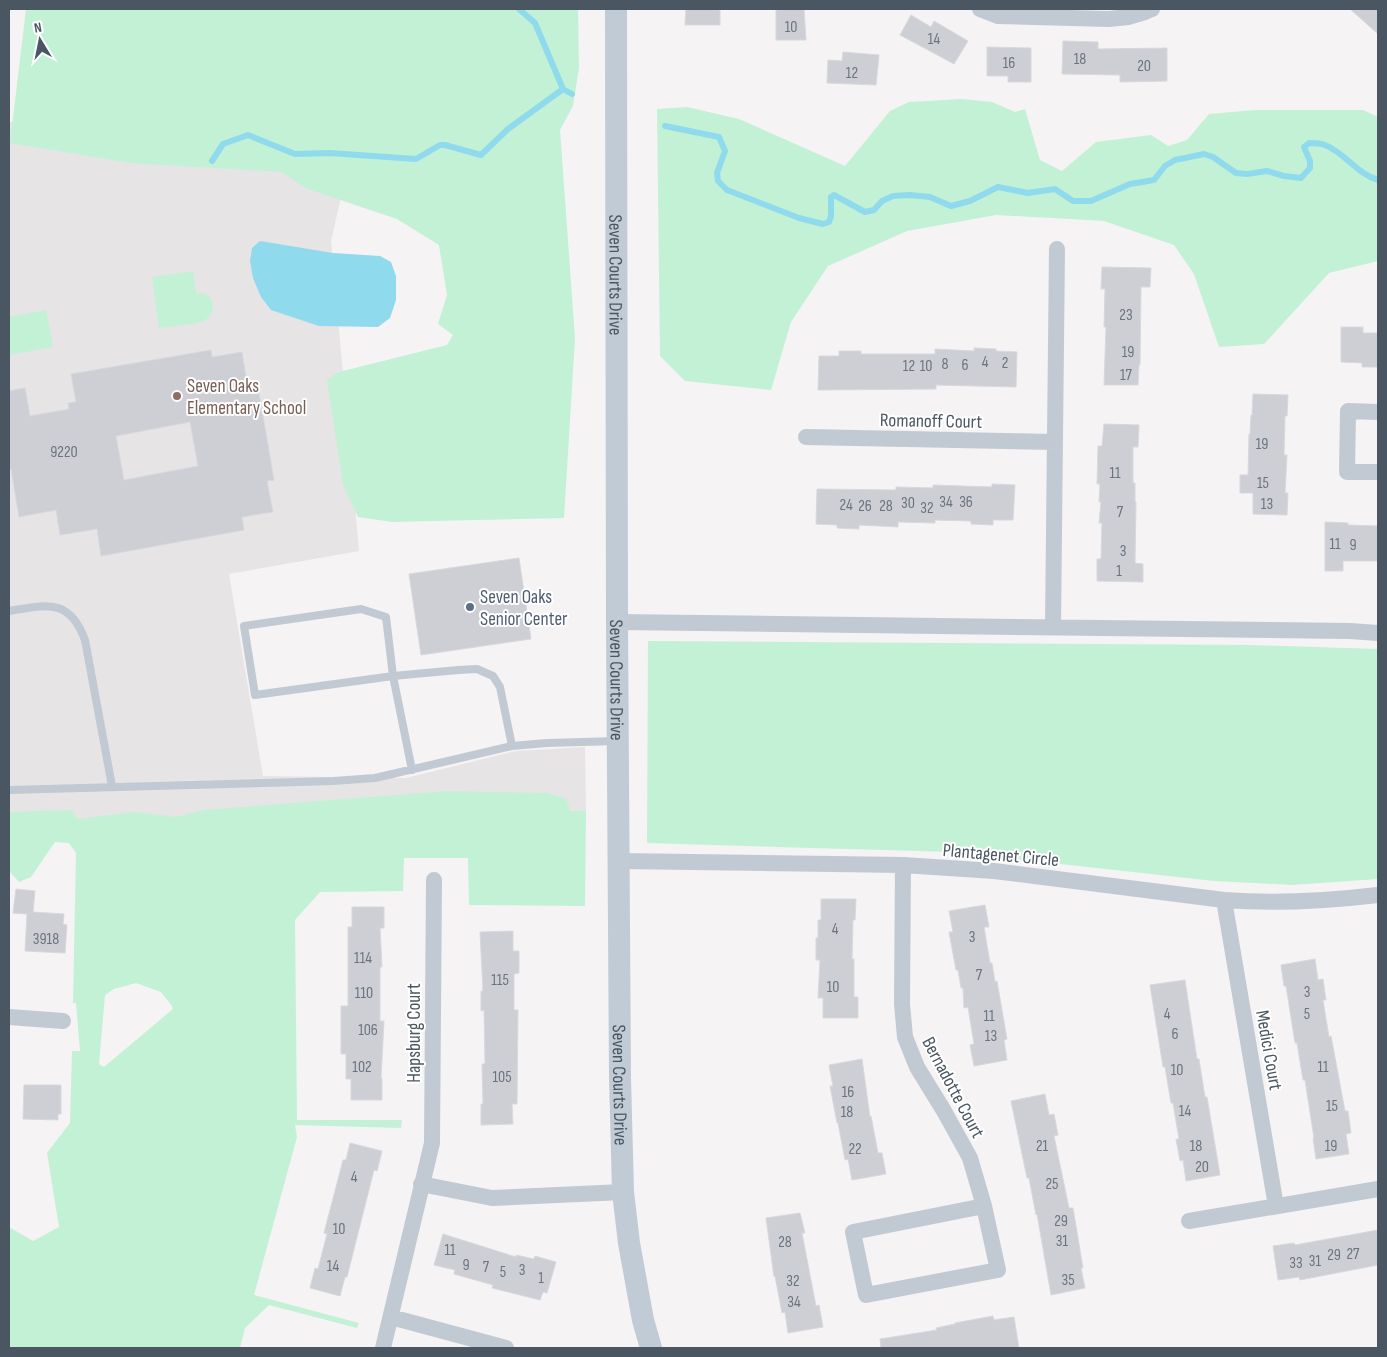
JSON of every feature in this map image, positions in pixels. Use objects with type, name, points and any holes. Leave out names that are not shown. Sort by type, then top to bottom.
[{"type":"street","name":"Seven Courts Drive","points":[[616,9],[618,861],[622,1192],[628,1242],[643,1320],[651,1348]]},
{"type":"street","points":[[980,9],[998,16],[1109,19],[1128,17],[1152,9]]},
{"type":"street","points":[[1052,627],[1057,249]]},
{"type":"street","points":[[1378,412],[1348,411],[1347,472],[1378,472]]},
{"type":"street","name":"Romanoff Court","points":[[806,437],[1055,442]]},
{"type":"street","points":[[617,622],[1378,633]]},
{"type":"street","name":"Plantagenet Circle","points":[[618,861],[903,865],[994,871],[1259,903],[1378,895]]},
{"type":"street","name":"Bernadotte Court","points":[[903,865],[902,1004],[905,1037],[917,1066],[970,1158],[984,1206],[998,1270],[866,1295],[853,1232],[984,1206]]},
{"type":"street","name":"Hapsburg Court","points":[[383,1348],[432,1143],[434,880]]},
{"type":"street","name":"Medici Court","points":[[1224,900],[1276,1206]]},
{"type":"street","points":[[9,1017],[63,1021]]},
{"type":"street","points":[[421,1184],[492,1198],[622,1192]]},
{"type":"street","points":[[1189,1221],[1378,1188]]},
{"type":"street","points":[[391,1317],[506,1348]]},
{"type":"lane","points":[[9,611],[44,606],[58,607],[70,613],[80,625],[85,640],[112,786]]},
{"type":"lane","points":[[412,770],[393,676],[386,617],[362,609],[244,626],[255,694],[393,676],[477,669],[493,676],[500,687],[512,746]]},
{"type":"lane","points":[[9,790],[333,781],[375,778],[512,746],[619,741]]},
{"type":"shaded area","name":"Seven Oaks Elementary School","points":[[359,118],[331,241],[359,551],[229,574],[263,776],[406,778],[516,751],[585,747],[586,811],[9,820],[9,122]]},
{"type":"green space","points":[[26,9],[578,9],[579,68],[573,106],[560,130],[575,338],[564,518],[392,522],[358,517],[343,485],[327,380],[339,372],[447,345],[453,335],[438,324],[447,295],[439,245],[397,219],[305,188],[282,172],[131,163],[10,143]]},
{"type":"green space","points":[[962,99],[992,102],[1015,112],[1025,109],[1040,160],[1062,171],[1096,142],[1151,135],[1168,146],[1187,140],[1209,114],[1255,110],[1363,110],[1378,117],[1378,261],[1329,273],[1264,344],[1219,347],[1194,274],[1174,245],[1104,221],[996,215],[907,231],[828,266],[791,322],[771,390],[685,381],[660,356],[657,109],[687,107],[739,119],[845,166],[890,111],[909,102]]},
{"type":"green space","points":[[193,271],[196,293],[207,295],[210,298],[213,305],[211,313],[203,321],[159,328],[152,277]]},
{"type":"green space","points":[[46,310],[53,347],[9,355],[9,317]]},
{"type":"green space","points":[[648,641],[1251,645],[1378,649],[1378,879],[1292,885],[1214,881],[952,852],[647,843]]},
{"type":"green space","points":[[448,791],[548,793],[566,799],[570,810],[568,811],[586,811],[585,906],[469,905],[468,858],[404,858],[403,891],[320,892],[295,920],[297,1120],[402,1120],[401,1128],[295,1125],[297,1137],[254,1295],[359,1323],[357,1328],[269,1305],[245,1328],[240,1348],[9,1348],[9,1227],[33,1241],[59,1227],[47,1153],[70,1123],[72,1051],[80,1051],[76,1003],[73,1003],[76,853],[69,843],[55,842],[31,877],[19,882],[9,871],[9,812],[72,810],[77,819],[134,812],[176,817],[204,810]],"holes":[[[136,983],[161,992],[173,1009],[104,1067],[99,1064],[105,995],[114,989]]]},
{"type":"water","points":[[260,241],[333,253],[380,256],[391,262],[396,276],[396,300],[390,318],[378,327],[319,326],[271,310],[261,297],[253,278],[250,261],[252,248]]},
{"type":"building","points":[[686,9],[720,9],[720,25],[685,25]]},
{"type":"building","points":[[776,9],[804,9],[806,40],[776,40]]},
{"type":"building","points":[[1350,9],[1378,9],[1378,34]]},
{"type":"building","points":[[911,15],[931,27],[934,21],[968,41],[954,64],[900,35]]},
{"type":"building","points":[[1063,41],[1098,42],[1098,49],[1167,48],[1167,81],[1120,82],[1120,75],[1062,74]]},
{"type":"building","points":[[987,47],[1031,48],[1031,82],[1008,82],[1008,76],[987,76]]},
{"type":"building","points":[[843,52],[879,55],[876,85],[827,83],[828,60],[842,61]]},
{"type":"building","points":[[1102,267],[1151,268],[1150,287],[1141,287],[1138,385],[1104,385],[1106,327],[1104,327],[1105,289],[1101,289]]},
{"type":"building","points":[[1341,327],[1363,327],[1363,333],[1378,333],[1378,367],[1362,367],[1362,363],[1341,362]]},
{"type":"building","points":[[974,348],[1017,352],[1016,387],[936,385],[936,389],[818,390],[819,356],[839,356],[839,351],[861,351],[861,354],[935,354],[935,349],[974,351]]},
{"type":"building","points":[[211,350],[212,357],[242,352],[247,383],[257,381],[274,480],[267,481],[273,512],[242,517],[244,530],[101,556],[97,529],[60,535],[56,510],[19,517],[11,469],[9,469],[9,391],[25,388],[30,416],[69,409],[68,403],[76,402],[71,374]],"holes":[[[190,422],[198,466],[124,480],[116,436]]]},
{"type":"building","points":[[1253,394],[1288,395],[1287,416],[1285,416],[1284,455],[1287,455],[1285,493],[1288,493],[1287,515],[1253,514],[1253,493],[1240,493],[1240,475],[1248,475],[1249,434]]},
{"type":"building","points":[[1104,424],[1139,425],[1138,447],[1133,447],[1133,483],[1135,483],[1136,502],[1135,563],[1143,564],[1143,582],[1097,581],[1097,559],[1101,559],[1102,523],[1099,523],[1101,502],[1099,502],[1100,484],[1097,484],[1098,446],[1102,446]]},
{"type":"building","points":[[992,484],[1015,485],[1013,520],[993,520],[993,525],[971,524],[971,521],[935,520],[935,523],[898,522],[898,527],[859,525],[859,529],[837,528],[837,525],[816,524],[817,489],[896,490],[896,487],[933,488],[933,485],[992,487]]},
{"type":"building","points":[[1325,522],[1378,526],[1378,561],[1343,561],[1343,571],[1325,571]]},
{"type":"building","name":"Seven Oaks Senior Center","points":[[519,558],[531,639],[421,655],[409,574]]},
{"type":"building","points":[[16,889],[35,891],[33,912],[64,914],[63,924],[67,925],[65,953],[25,951],[27,914],[13,913]]},
{"type":"building","points":[[821,899],[856,899],[855,920],[853,920],[852,959],[854,959],[854,997],[858,997],[858,1018],[823,1018],[823,998],[818,998],[820,960],[816,960],[816,938],[818,938],[818,920],[821,920]]},
{"type":"building","points":[[985,905],[989,927],[984,927],[990,963],[992,963],[995,982],[997,981],[1007,1039],[1004,1040],[1007,1060],[974,1066],[970,1045],[974,1044],[968,1007],[964,1008],[963,988],[961,988],[958,970],[956,970],[949,932],[953,932],[949,911]]},
{"type":"building","points":[[352,907],[384,907],[384,928],[380,928],[382,967],[380,967],[380,1021],[384,1021],[381,1078],[382,1100],[351,1100],[351,1079],[346,1079],[346,1054],[341,1054],[341,1006],[348,1006],[348,927],[352,927]]},
{"type":"building","points":[[513,931],[513,951],[519,951],[519,973],[514,974],[514,1010],[518,1010],[517,1104],[512,1104],[513,1124],[481,1125],[481,1104],[483,1104],[482,1064],[485,1064],[484,1010],[481,1011],[481,991],[483,991],[480,932]]},
{"type":"building","points":[[1315,959],[1318,980],[1323,979],[1326,1000],[1323,1000],[1329,1037],[1331,1036],[1345,1111],[1348,1111],[1351,1133],[1346,1134],[1349,1154],[1316,1159],[1305,1080],[1303,1080],[1297,1043],[1295,1043],[1281,965]]},
{"type":"building","points":[[1185,980],[1197,1059],[1199,1059],[1205,1097],[1207,1097],[1220,1175],[1186,1181],[1183,1160],[1180,1161],[1176,1139],[1179,1139],[1173,1103],[1171,1103],[1165,1067],[1163,1067],[1150,985]]},
{"type":"building","points":[[862,1059],[870,1117],[878,1153],[882,1153],[886,1174],[852,1180],[848,1159],[845,1160],[837,1123],[830,1086],[833,1086],[829,1065]]},
{"type":"building","points":[[24,1085],[61,1085],[61,1114],[58,1114],[58,1120],[23,1119]]},
{"type":"building","points":[[1045,1094],[1049,1115],[1054,1114],[1058,1135],[1054,1136],[1069,1208],[1073,1208],[1085,1288],[1051,1295],[1037,1214],[1029,1178],[1027,1178],[1011,1101]]},
{"type":"building","points":[[350,1143],[382,1151],[377,1171],[374,1170],[347,1277],[345,1277],[340,1296],[310,1288],[315,1268],[318,1269],[327,1234],[324,1233],[343,1160],[346,1160]]},
{"type":"building","points":[[800,1213],[805,1233],[802,1233],[816,1306],[819,1305],[823,1327],[788,1333],[785,1312],[782,1313],[774,1277],[766,1218]]},
{"type":"building","points":[[1378,1230],[1378,1265],[1300,1280],[1299,1277],[1278,1280],[1273,1246],[1294,1243],[1295,1245]]},
{"type":"building","points":[[443,1234],[516,1257],[516,1255],[534,1259],[535,1256],[556,1262],[547,1293],[543,1292],[540,1300],[492,1288],[493,1285],[454,1274],[455,1270],[434,1265]]},
{"type":"building","points":[[993,1316],[994,1320],[1014,1317],[1019,1348],[881,1348],[880,1339],[937,1330],[936,1328],[955,1323]]},
{"type":"waterway","points":[[519,9],[535,23],[563,89],[572,94]]},
{"type":"waterway","points":[[212,161],[223,144],[248,135],[295,154],[330,153],[416,159],[440,145],[445,145],[481,155],[508,129],[563,89]]},
{"type":"waterway","points":[[665,126],[719,137],[725,151],[717,173],[718,181],[727,190],[799,218],[823,224],[829,222],[831,216],[831,197],[834,195],[865,212],[874,210],[882,201],[893,196],[930,197],[951,206],[970,201],[998,187],[1028,193],[1055,189],[1073,201],[1091,201],[1130,184],[1154,180],[1165,166],[1175,160],[1204,154],[1213,157],[1236,173],[1247,174],[1267,171],[1301,178],[1310,168],[1310,161],[1304,147],[1309,143],[1325,145],[1339,153],[1364,173],[1378,180]]},
{"type":"place","name":"Seven Oaks Elementary School","points":[[177,396]]},
{"type":"place","name":"Seven Oaks Senior Center","points":[[470,607]]}]
